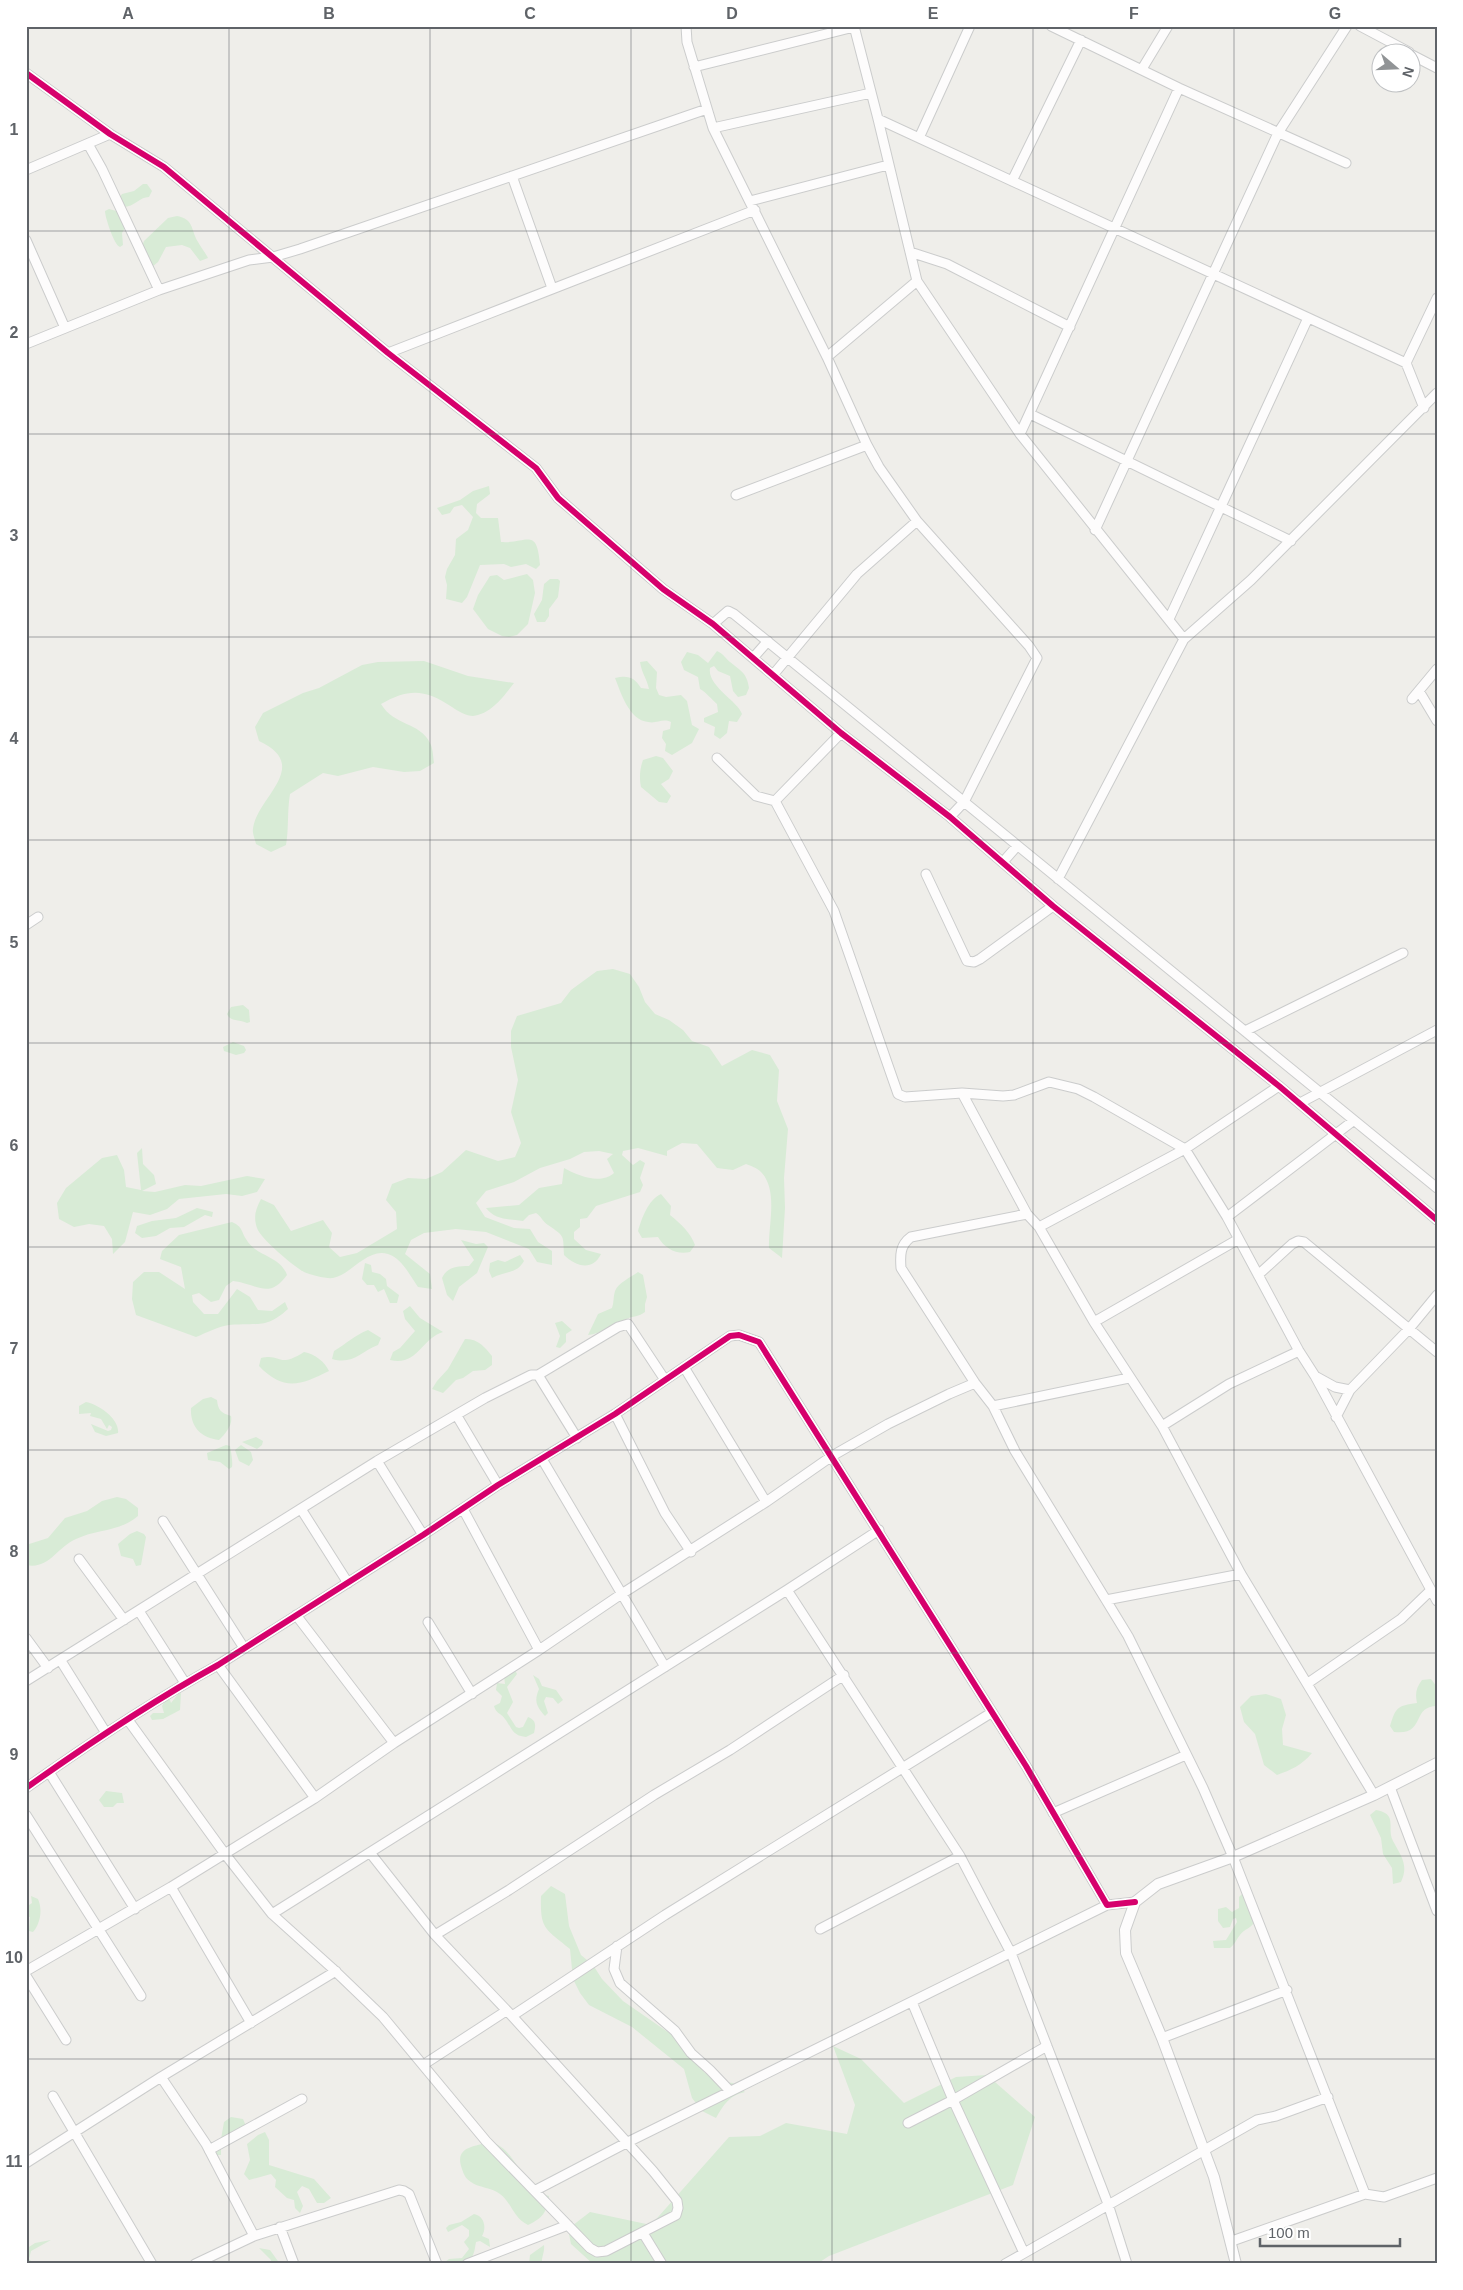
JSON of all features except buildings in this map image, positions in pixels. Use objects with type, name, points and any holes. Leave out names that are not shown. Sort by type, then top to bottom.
[{"type":"street","points":[[686,26],[687,42],[713,128],[827,357],[879,467],[917,521],[1029,646],[1036,658],[964,802],[950,817]]},
{"type":"street","points":[[919,138],[970,26]]},
{"type":"street","points":[[1050,26],[1179,88],[1346,164]]},
{"type":"street","points":[[1142,69],[1168,26]]},
{"type":"street","points":[[1095,530],[1278,133],[1347,26]]},
{"type":"street","points":[[1360,26],[1390,42]]},
{"type":"street","points":[[694,67],[854,27],[917,281],[1020,434],[1184,639]]},
{"type":"street","points":[[1012,181],[1081,40]]},
{"type":"street","points":[[1420,59],[1437,68]]},
{"type":"street","points":[[26,73],[110,134],[164,167],[388,354],[536,468],[558,498],[663,589],[713,624],[841,733],[950,817],[1053,906],[1280,1086],[1437,1220]]},
{"type":"street","points":[[1020,434],[1179,88]]},
{"type":"street","points":[[713,128],[871,93]]},
{"type":"street","points":[[26,344],[159,290],[249,260],[273,257],[706,108]]},
{"type":"street","points":[[878,118],[1406,363],[1424,408]]},
{"type":"street","points":[[26,170],[110,134]]},
{"type":"street","points":[[88,144],[102,169],[159,290]]},
{"type":"street","points":[[750,201],[888,165]]},
{"type":"street","points":[[512,176],[552,288]]},
{"type":"street","points":[[388,354],[552,288],[755,210]]},
{"type":"street","points":[[26,240],[65,328]]},
{"type":"street","points":[[910,252],[947,264],[1070,327]]},
{"type":"street","points":[[827,357],[917,281]]},
{"type":"street","points":[[1406,363],[1437,298]]},
{"type":"street","points":[[1169,619],[1308,318]]},
{"type":"street","points":[[1058,879],[1184,639],[1251,580],[1291,541],[1424,408],[1437,392]]},
{"type":"street","points":[[1030,414],[1291,541]]},
{"type":"street","points":[[736,495],[867,445]]},
{"type":"street","points":[[773,674],[857,574],[917,521]]},
{"type":"street","points":[[713,624],[728,611],[731,612],[1245,1030],[1354,1121],[1435,1184]]},
{"type":"street","points":[[753,658],[768,641]]},
{"type":"street","points":[[1412,700],[1437,670]]},
{"type":"street","points":[[1419,691],[1437,720]]},
{"type":"street","points":[[775,801],[841,733]]},
{"type":"street","points":[[717,758],[756,796],[775,801],[834,911],[898,1094],[905,1097],[962,1093],[1003,1096],[1014,1095],[1049,1082],[1078,1089],[1185,1149],[1227,1218],[1437,1601]]},
{"type":"street","points":[[1003,862],[1017,846]]},
{"type":"street","points":[[926,874],[967,961],[974,962],[980,959],[1053,906]]},
{"type":"street","points":[[26,925],[38,917]]},
{"type":"street","points":[[1245,1030],[1403,953]]},
{"type":"street","points":[[1300,1103],[1437,1030]]},
{"type":"street","points":[[1039,1226],[1185,1149],[1280,1086]]},
{"type":"street","points":[[962,1093],[1027,1214],[1039,1226],[1094,1322],[1162,1426],[1241,1574],[1374,1795]]},
{"type":"street","points":[[1227,1218],[1354,1121]]},
{"type":"street","points":[[1027,1214],[911,1236],[904,1242],[900,1254],[901,1268],[975,1383],[993,1406],[1015,1451],[1128,1636],[1233,1857],[1287,1990],[1365,2194]]},
{"type":"street","points":[[1094,1322],[1238,1240]]},
{"type":"street","points":[[1258,1275],[1292,1244],[1298,1241],[1304,1242],[1437,1352]]},
{"type":"street","points":[[1336,1417],[1350,1390],[1409,1329],[1437,1295]]},
{"type":"street","points":[[26,1681],[61,1661],[377,1461],[516,1383],[531,1375],[538,1375],[618,1327],[628,1324],[665,1380]]},
{"type":"street","points":[[27,1786],[185,1683],[218,1665],[423,1536],[498,1485],[615,1414],[730,1336],[739,1334],[760,1342],[879,1530],[1053,1813],[1107,1905]]},
{"type":"street","points":[[1162,1426],[1229,1384],[1299,1351]]},
{"type":"street","points":[[684,1367],[766,1502]]},
{"type":"street","points":[[538,1375],[577,1438]]},
{"type":"street","points":[[1315,1376],[1335,1387],[1350,1390]]},
{"type":"street","points":[[993,1406],[1129,1378]]},
{"type":"street","points":[[26,1971],[135,1909],[315,1798],[394,1743],[472,1694],[620,1595],[691,1552],[832,1456],[888,1424],[975,1383]]},
{"type":"street","points":[[615,1414],[665,1513],[691,1552]]},
{"type":"street","points":[[457,1416],[498,1485]]},
{"type":"street","points":[[542,1459],[578,1516],[620,1595],[665,1667]]},
{"type":"street","points":[[377,1461],[423,1536]]},
{"type":"street","points":[[301,1509],[348,1583]]},
{"type":"street","points":[[463,1510],[539,1650]]},
{"type":"street","points":[[163,1521],[244,1648]]},
{"type":"street","points":[[272,1914],[371,1854],[879,1530]]},
{"type":"street","points":[[79,1559],[124,1620]]},
{"type":"street","points":[[1106,1600],[1241,1574]]},
{"type":"street","points":[[787,1590],[960,1856],[1011,1954],[1108,2204],[1127,2264]]},
{"type":"street","points":[[1308,1683],[1401,1619],[1430,1590]]},
{"type":"street","points":[[139,1611],[185,1683]]},
{"type":"street","points":[[296,1615],[394,1743]]},
{"type":"street","points":[[428,1622],[472,1694]]},
{"type":"street","points":[[26,1638],[48,1668]]},
{"type":"street","points":[[61,1661],[106,1734]]},
{"type":"street","points":[[218,1665],[315,1798]]},
{"type":"street","points":[[435,1935],[509,1890],[654,1795],[723,1755],[844,1675]]},
{"type":"street","points":[[423,2065],[991,1713]]},
{"type":"street","points":[[128,1720],[224,1854],[272,1914],[336,1971],[383,2017],[486,2141],[536,2190],[590,2248],[597,2252],[606,2251],[670,2220],[676,2215],[678,2208],[676,2201],[628,2142],[435,1935],[371,1854]]},
{"type":"street","points":[[1053,1813],[1186,1755]]},
{"type":"street","points":[[536,2190],[628,2142],[1107,1905],[1135,1902],[1158,1884],[1233,1857],[1374,1795],[1437,1763]]},
{"type":"street","points":[[49,1772],[135,1909]]},
{"type":"street","points":[[1390,1787],[1434,1896],[1437,1912]]},
{"type":"street","points":[[26,1815],[141,1996]]},
{"type":"street","points":[[820,1929],[960,1856]]},
{"type":"street","points":[[171,1887],[251,2023]]},
{"type":"street","points":[[1135,1902],[1125,1930],[1126,1953],[1162,2038],[1214,2177],[1232,2241],[1236,2264]]},
{"type":"street","points":[[617,1946],[614,1969],[620,1983],[675,2031],[691,2053],[730,2092]]},
{"type":"street","points":[[26,2163],[162,2077],[336,1971]]},
{"type":"street","points":[[26,1976],[66,2040]]},
{"type":"street","points":[[1162,2038],[1287,1990]]},
{"type":"street","points":[[912,2002],[953,2100],[1024,2253]]},
{"type":"street","points":[[908,2123],[953,2100],[1046,2046]]},
{"type":"street","points":[[162,2077],[209,2150],[254,2236]]},
{"type":"street","points":[[53,2096],[152,2264]]},
{"type":"street","points":[[1005,2264],[1260,2118],[1276,2116],[1328,2097]]},
{"type":"street","points":[[209,2150],[302,2098]]},
{"type":"street","points":[[1232,2241],[1365,2194],[1384,2197],[1437,2178]]},
{"type":"street","points":[[195,2264],[254,2236],[398,2190],[409,2194],[436,2264]]},
{"type":"street","points":[[467,2264],[568,2225]]},
{"type":"street","points":[[280,2227],[294,2264]]},
{"type":"street","points":[[643,2233],[662,2264]]},
{"type":"green space","points":[[143,184],[147,184],[152,191],[149,197],[123,207],[120,197],[122,194],[134,191]]},
{"type":"green space","points":[[109,209],[120,212],[126,226],[122,233],[123,245],[120,247],[106,219],[105,211]]},
{"type":"green space","points":[[177,216],[190,223],[196,238],[208,258],[200,261],[190,248],[182,245],[166,247],[158,262],[152,267],[141,249],[144,241],[168,218]]},
{"type":"green space","points":[[489,486],[490,494],[477,504],[476,513],[481,518],[498,518],[501,542],[533,541],[539,553],[540,565],[536,569],[526,564],[511,567],[504,564],[480,565],[467,597],[462,603],[446,599],[447,585],[445,577],[455,555],[456,539],[468,530],[473,517],[462,505],[454,507],[450,513],[442,515],[437,508],[460,500],[473,491]]},
{"type":"green space","points":[[527,574],[533,580],[535,593],[528,624],[517,635],[509,637],[502,636],[488,629],[473,609],[478,595],[490,576],[497,575],[504,580]]},
{"type":"green space","points":[[550,579],[558,579],[560,581],[558,597],[549,609],[549,616],[545,622],[537,622],[534,614],[542,600],[544,584]]},
{"type":"green space","points":[[717,651],[743,673],[749,688],[746,695],[738,697],[733,691],[730,676],[718,671],[714,666],[710,668],[710,675],[713,681],[742,714],[737,722],[729,721],[727,733],[720,739],[714,735],[715,727],[704,722],[704,718],[718,712],[717,704],[700,689],[698,677],[684,670],[681,662],[687,652],[698,655],[708,663]]},
{"type":"green space","points":[[424,661],[468,676],[514,683],[501,699],[480,715],[473,716],[459,712],[442,701],[417,693],[400,695],[381,704],[393,716],[426,736],[432,747],[434,763],[420,771],[404,772],[373,767],[338,776],[323,773],[290,794],[286,845],[271,852],[256,844],[253,831],[256,817],[282,772],[281,761],[274,751],[259,741],[255,727],[263,713],[303,693],[319,688],[362,665],[378,662]]},
{"type":"green space","points":[[647,661],[657,672],[656,688],[659,695],[666,697],[681,695],[687,701],[692,725],[699,729],[692,743],[672,755],[665,751],[666,744],[662,738],[663,731],[670,729],[671,722],[648,722],[641,720],[627,705],[615,678],[630,678],[636,681],[641,688],[649,689],[640,662]]},
{"type":"green space","points":[[656,756],[663,758],[673,771],[669,779],[661,784],[671,796],[667,803],[659,802],[641,787],[640,773],[643,760]]},
{"type":"green space","points":[[613,969],[630,974],[639,987],[645,1002],[655,1014],[669,1020],[683,1030],[692,1041],[709,1047],[722,1066],[752,1050],[770,1055],[779,1070],[777,1101],[788,1129],[784,1178],[785,1208],[782,1258],[769,1248],[771,1197],[766,1179],[760,1171],[746,1164],[733,1170],[717,1168],[697,1144],[682,1143],[667,1151],[667,1156],[638,1148],[623,1151],[622,1155],[633,1165],[640,1160],[645,1163],[640,1178],[643,1185],[640,1192],[596,1206],[587,1218],[580,1219],[580,1227],[574,1232],[574,1239],[586,1250],[601,1254],[594,1263],[589,1265],[574,1262],[564,1255],[562,1237],[536,1213],[529,1215],[523,1221],[498,1217],[486,1208],[519,1205],[539,1188],[562,1184],[564,1168],[589,1178],[608,1177],[614,1173],[607,1159],[613,1154],[599,1151],[584,1152],[570,1159],[540,1168],[514,1182],[486,1191],[476,1203],[485,1217],[514,1228],[530,1229],[538,1242],[552,1251],[552,1265],[537,1262],[529,1249],[486,1232],[456,1229],[424,1233],[411,1240],[405,1254],[430,1274],[432,1289],[418,1287],[397,1259],[388,1254],[380,1253],[366,1258],[340,1276],[327,1278],[299,1269],[259,1233],[255,1216],[261,1199],[274,1205],[291,1231],[323,1220],[332,1233],[329,1247],[340,1257],[357,1253],[397,1229],[396,1212],[386,1200],[392,1184],[408,1178],[426,1179],[442,1172],[466,1150],[498,1161],[515,1157],[521,1143],[511,1112],[518,1080],[511,1047],[511,1031],[517,1016],[561,1003],[571,990],[597,971]]},
{"type":"green space","points":[[243,1005],[249,1010],[250,1022],[247,1023],[228,1017],[227,1014],[231,1007]]},
{"type":"green space","points":[[233,1042],[244,1046],[246,1050],[244,1053],[236,1055],[224,1051],[223,1047]]},
{"type":"green space","points":[[142,1148],[143,1164],[154,1175],[156,1184],[142,1191],[155,1192],[185,1185],[201,1186],[247,1176],[265,1179],[257,1192],[242,1196],[226,1194],[179,1199],[167,1209],[150,1215],[133,1212],[125,1242],[113,1254],[112,1239],[104,1226],[89,1224],[74,1227],[59,1219],[57,1203],[66,1188],[102,1158],[117,1155],[124,1170],[126,1187],[141,1190],[137,1153]]},
{"type":"green space","points":[[661,1194],[671,1206],[670,1215],[685,1228],[693,1240],[695,1245],[690,1252],[676,1252],[664,1245],[658,1237],[642,1238],[638,1231],[652,1200]]},
{"type":"green space","points":[[197,1208],[213,1212],[212,1217],[205,1215],[184,1227],[170,1228],[156,1236],[142,1238],[135,1233],[137,1226],[152,1221],[176,1218]]},
{"type":"green space","points":[[232,1222],[240,1227],[250,1245],[279,1263],[287,1275],[281,1283],[269,1289],[233,1281],[226,1286],[219,1300],[211,1302],[199,1293],[192,1295],[193,1302],[204,1314],[218,1314],[237,1289],[250,1297],[258,1310],[272,1311],[285,1302],[288,1309],[280,1316],[267,1322],[225,1326],[196,1337],[136,1315],[132,1299],[133,1282],[144,1272],[159,1272],[185,1289],[181,1267],[160,1259],[162,1251],[179,1235]]},
{"type":"green space","points":[[461,1240],[476,1244],[484,1243],[488,1247],[477,1273],[459,1287],[453,1301],[447,1295],[442,1278],[444,1274],[450,1269],[469,1266],[474,1260]]},
{"type":"green space","points":[[520,1255],[524,1261],[518,1268],[492,1278],[489,1271],[490,1263],[498,1260],[505,1262]]},
{"type":"green space","points":[[365,1263],[371,1265],[372,1272],[380,1274],[386,1279],[387,1286],[399,1295],[397,1303],[390,1303],[384,1289],[378,1292],[374,1285],[367,1285],[362,1279]]},
{"type":"green space","points":[[638,1272],[643,1275],[647,1297],[645,1312],[598,1333],[588,1335],[598,1314],[612,1308],[614,1293],[617,1288]]},
{"type":"green space","points":[[410,1306],[420,1318],[443,1332],[436,1335],[413,1356],[399,1361],[390,1360],[393,1352],[400,1348],[415,1331],[405,1319],[403,1311]]},
{"type":"green space","points":[[562,1321],[572,1330],[566,1334],[566,1342],[560,1348],[556,1347],[560,1336],[555,1323]]},
{"type":"green space","points":[[368,1330],[381,1338],[378,1345],[351,1359],[332,1359],[334,1351]]},
{"type":"green space","points":[[465,1339],[473,1340],[484,1346],[492,1356],[492,1365],[485,1370],[473,1371],[463,1378],[456,1380],[443,1393],[432,1389],[448,1369]]},
{"type":"green space","points":[[304,1352],[319,1359],[329,1371],[310,1380],[293,1384],[277,1380],[259,1366],[261,1358],[273,1357],[284,1360]]},
{"type":"green space","points":[[211,1397],[217,1400],[221,1411],[231,1416],[230,1426],[219,1440],[202,1434],[192,1421],[191,1408],[203,1399]]},
{"type":"green space","points":[[86,1402],[107,1413],[116,1423],[118,1433],[106,1436],[95,1432],[91,1424],[108,1431],[112,1427],[109,1425],[107,1429],[101,1419],[90,1416],[91,1413],[79,1414],[79,1406]]},
{"type":"green space","points":[[256,1437],[263,1441],[262,1445],[257,1449],[242,1442]]},
{"type":"green space","points":[[226,1445],[230,1446],[232,1457],[232,1467],[229,1469],[220,1462],[208,1460],[207,1453]]},
{"type":"green space","points":[[241,1445],[251,1452],[253,1460],[249,1466],[239,1461],[235,1450]]},
{"type":"green space","points":[[117,1497],[126,1499],[138,1508],[138,1516],[116,1528],[76,1539],[41,1564],[34,1566],[26,1565],[26,1545],[48,1538],[65,1518],[87,1511],[102,1501]]},
{"type":"green space","points":[[137,1531],[146,1537],[141,1565],[136,1566],[133,1559],[121,1556],[118,1544]]},
{"type":"green space","points":[[515,1670],[517,1674],[507,1687],[513,1702],[507,1713],[516,1727],[519,1728],[523,1727],[528,1717],[534,1721],[534,1733],[526,1737],[515,1733],[494,1706],[500,1703],[502,1696],[496,1690],[497,1683],[505,1684],[504,1676]]},
{"type":"green space","points":[[533,1675],[539,1679],[542,1686],[556,1690],[563,1700],[558,1704],[553,1698],[546,1697],[544,1701],[548,1713],[545,1716],[537,1703],[539,1689]]},
{"type":"green space","points":[[1431,1679],[1437,1687],[1437,1706],[1429,1707],[1424,1711],[1411,1730],[1394,1732],[1390,1726],[1398,1708],[1417,1703],[1416,1691],[1420,1683],[1422,1680]]},
{"type":"green space","points":[[181,1693],[180,1710],[163,1719],[152,1720],[150,1716],[153,1713],[164,1713],[162,1706],[166,1699],[170,1700],[171,1703]]},
{"type":"green space","points":[[1266,1694],[1281,1699],[1286,1715],[1282,1729],[1283,1745],[1312,1753],[1296,1767],[1277,1775],[1264,1765],[1255,1734],[1244,1722],[1240,1707],[1251,1696]]},
{"type":"green space","points":[[106,1791],[122,1793],[124,1803],[117,1803],[113,1807],[104,1807],[99,1800]]},
{"type":"green space","points":[[1376,1810],[1383,1812],[1390,1818],[1391,1836],[1404,1866],[1401,1882],[1393,1884],[1392,1868],[1383,1854],[1381,1838],[1370,1815]]},
{"type":"green space","points":[[551,1886],[565,1894],[569,1926],[581,1955],[593,1965],[602,1979],[623,2001],[688,2046],[698,2058],[704,2072],[717,2081],[733,2083],[745,2092],[728,2101],[716,2118],[702,2111],[692,2098],[684,2069],[632,2027],[589,2005],[580,1993],[573,1979],[570,1949],[550,1932],[543,1922],[541,1896]]},
{"type":"green space","points":[[1242,1894],[1246,1895],[1255,1921],[1230,1948],[1214,1948],[1213,1941],[1226,1940],[1237,1922],[1236,1918],[1233,1919],[1230,1927],[1223,1928],[1218,1921],[1218,1909],[1226,1907],[1232,1912],[1239,1908],[1239,1897]]},
{"type":"green space","points":[[31,1896],[38,1899],[40,1908],[39,1921],[33,1932],[29,1931],[30,1917],[26,1916],[26,1907],[32,1903]]},
{"type":"green space","points":[[833,2046],[861,2059],[904,2103],[956,2077],[987,2075],[1035,2117],[1013,2185],[829,2256],[817,2264],[593,2264],[571,2244],[568,2229],[590,2212],[651,2225],[729,2137],[760,2136],[786,2123],[847,2134],[855,2105]]},
{"type":"green space","points":[[231,2117],[243,2119],[246,2126],[221,2147],[221,2155],[214,2155],[211,2148],[221,2139],[224,2122]]},
{"type":"green space","points":[[265,2132],[269,2140],[269,2165],[314,2179],[331,2198],[324,2203],[317,2203],[309,2189],[302,2186],[297,2192],[303,2206],[300,2213],[295,2208],[294,2200],[287,2198],[275,2187],[276,2180],[271,2174],[249,2180],[244,2174],[250,2160],[247,2144]]},
{"type":"green space","points":[[489,2142],[498,2145],[506,2151],[532,2186],[549,2196],[547,2206],[541,2217],[528,2225],[519,2218],[500,2194],[474,2184],[464,2175],[460,2162],[463,2152],[471,2147]]},
{"type":"green space","points":[[474,2214],[484,2222],[482,2236],[489,2239],[490,2247],[480,2241],[476,2242],[473,2255],[468,2260],[456,2263],[445,2262],[449,2259],[462,2258],[469,2249],[464,2242],[469,2236],[469,2230],[462,2225],[448,2232],[446,2228]]},
{"type":"green space","points":[[51,2240],[31,2251],[29,2259],[34,2264],[26,2264],[26,2249],[35,2243]]},
{"type":"green space","points":[[544,2245],[542,2264],[529,2264],[530,2255]]},
{"type":"green space","points":[[259,2248],[270,2250],[280,2264],[271,2264],[271,2260]]},
{"type":"cycle path","points":[[26,73],[110,134],[164,167],[388,353],[536,468],[558,498],[663,589],[713,624],[841,733],[950,817],[1053,906],[1279,1086],[1437,1220]]},
{"type":"cycle path","points":[[26,1788],[144,1709],[218,1665],[423,1535],[498,1485],[615,1414],[730,1336],[739,1335],[759,1342],[1026,1766],[1107,1905],[1135,1902]]}]
